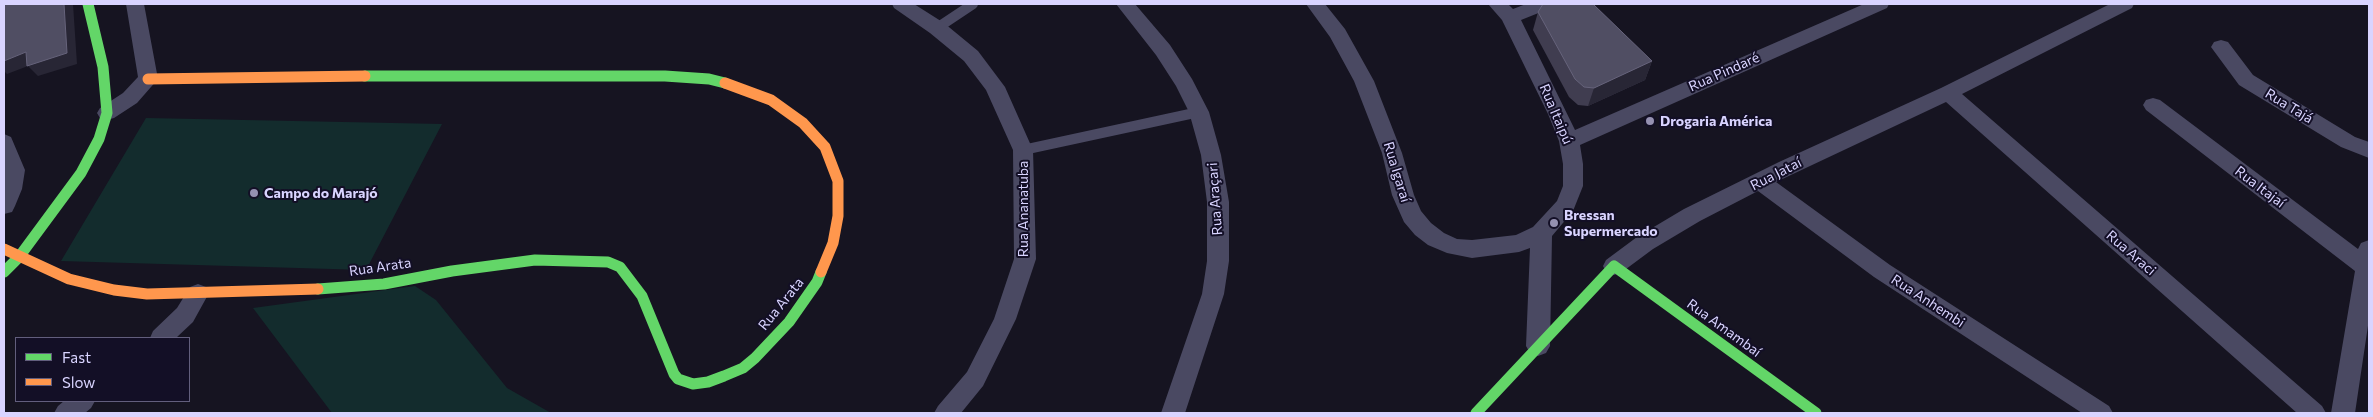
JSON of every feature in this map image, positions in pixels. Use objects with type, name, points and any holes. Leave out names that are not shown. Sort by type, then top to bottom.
[{"type":"street","points":[[4,272],[19,257],[80,173],[98,139],[107,113],[103,67],[88,4]]},
{"type":"street","points":[[107,113],[130,98],[148,80],[135,4]]},
{"type":"street","name":"Rua Ananatuba","points":[[901,4],[937,28],[971,56],[995,87],[1023,150],[1026,259],[1005,319],[976,378],[946,413]]},
{"type":"street","name":"Rua Araçari","points":[[1126,4],[1163,50],[1185,84],[1199,112],[1211,156],[1218,202],[1218,261],[1213,294],[1173,413]]},
{"type":"street","name":"Rua Igaraí","points":[[1315,4],[1338,34],[1364,81],[1392,153],[1403,195],[1412,216],[1423,229],[1436,239],[1455,248],[1472,249],[1519,244],[1541,233]]},
{"type":"street","points":[[1504,11],[1544,4]]},
{"type":"street","name":"Rua Pindaré","points":[[1569,141],[1880,4]]},
{"type":"street","name":"Rua Jataí","points":[[1484,411],[1538,346],[1614,266],[1644,243],[1692,215],[1786,168],[1948,93],[2125,4]]},
{"type":"street","name":"Rua Itaipú","points":[[1504,11],[1558,114],[1569,141],[1573,164],[1573,186],[1566,205],[1552,224],[1541,233]]},
{"type":"street","name":"Rua Tajá","points":[[2221,47],[2246,80],[2348,142],[2369,150]]},
{"type":"street","name":"Rua Arata","points":[[4,249],[69,279],[114,290],[147,294],[198,294],[347,287],[384,284],[452,271],[535,260],[594,260],[620,267],[631,279],[642,296],[674,374],[678,379],[693,384],[708,382],[742,368],[755,358],[789,322],[817,282],[833,243],[838,216],[838,181],[825,147],[802,123],[771,100],[738,86],[709,79],[655,76],[408,76],[148,80]]},
{"type":"street","name":"Rua Araci","points":[[1948,93],[2314,413]]},
{"type":"street","name":"Rua Itajaí","points":[[2153,105],[2368,259]]},
{"type":"street","points":[[4,142],[15,170],[12,188],[4,206]]},
{"type":"street","name":"Rua Anhembi","points":[[1760,182],[1882,271],[2101,413]]},
{"type":"street","points":[[1538,346],[1541,233]]},
{"type":"street","points":[[2343,413],[2368,259]]},
{"type":"street","name":"Rua Amambaí","points":[[1614,266],[1816,413]]},
{"type":"street","points":[[163,337],[185,315],[198,294]]},
{"type":"street","points":[[66,413],[82,402]]},
{"type":"lane","points":[[937,28],[974,4]]},
{"type":"lane","points":[[1023,150],[1199,112]]},
{"type":"green space","name":"Campo do Marajó","points":[[146,118],[442,124],[366,270],[61,261]]},
{"type":"green space","points":[[415,286],[436,300],[507,388],[551,413],[332,413],[253,308]]},
{"type":"building","points":[[4,4],[64,4],[67,53],[27,66],[26,52],[4,61]]},
{"type":"building","points":[[1543,4],[1593,4],[1652,61],[1594,88],[1584,87],[1575,79],[1538,12]]},
{"type":"traffic: fast","points":[[4,272],[19,257],[81,173],[99,139],[107,113],[103,67],[88,4]]},
{"type":"traffic: fast","points":[[365,76],[665,76],[709,79],[725,83]]},
{"type":"traffic: fast","points":[[318,289],[384,284],[452,271],[535,260],[608,262],[620,267],[642,296],[674,374],[678,379],[693,384],[708,382],[724,376],[743,368],[755,358],[789,322],[817,282],[821,272]]},
{"type":"traffic: fast","points":[[1476,413],[1614,266],[1816,413]]},
{"type":"traffic: slow","points":[[148,79],[365,76]]},
{"type":"traffic: slow","points":[[725,83],[771,100],[803,123],[825,147],[838,181],[838,216],[833,243],[821,272]]},
{"type":"traffic: slow","points":[[4,249],[69,279],[114,290],[147,294],[318,289]]},
{"type":"place","name":"Drogaria América","points":[[1650,121]]},
{"type":"place","name":"Campo do Marajó","points":[[254,193]]},
{"type":"place","name":"Bressan Supermercado","points":[[1554,223]]}]
